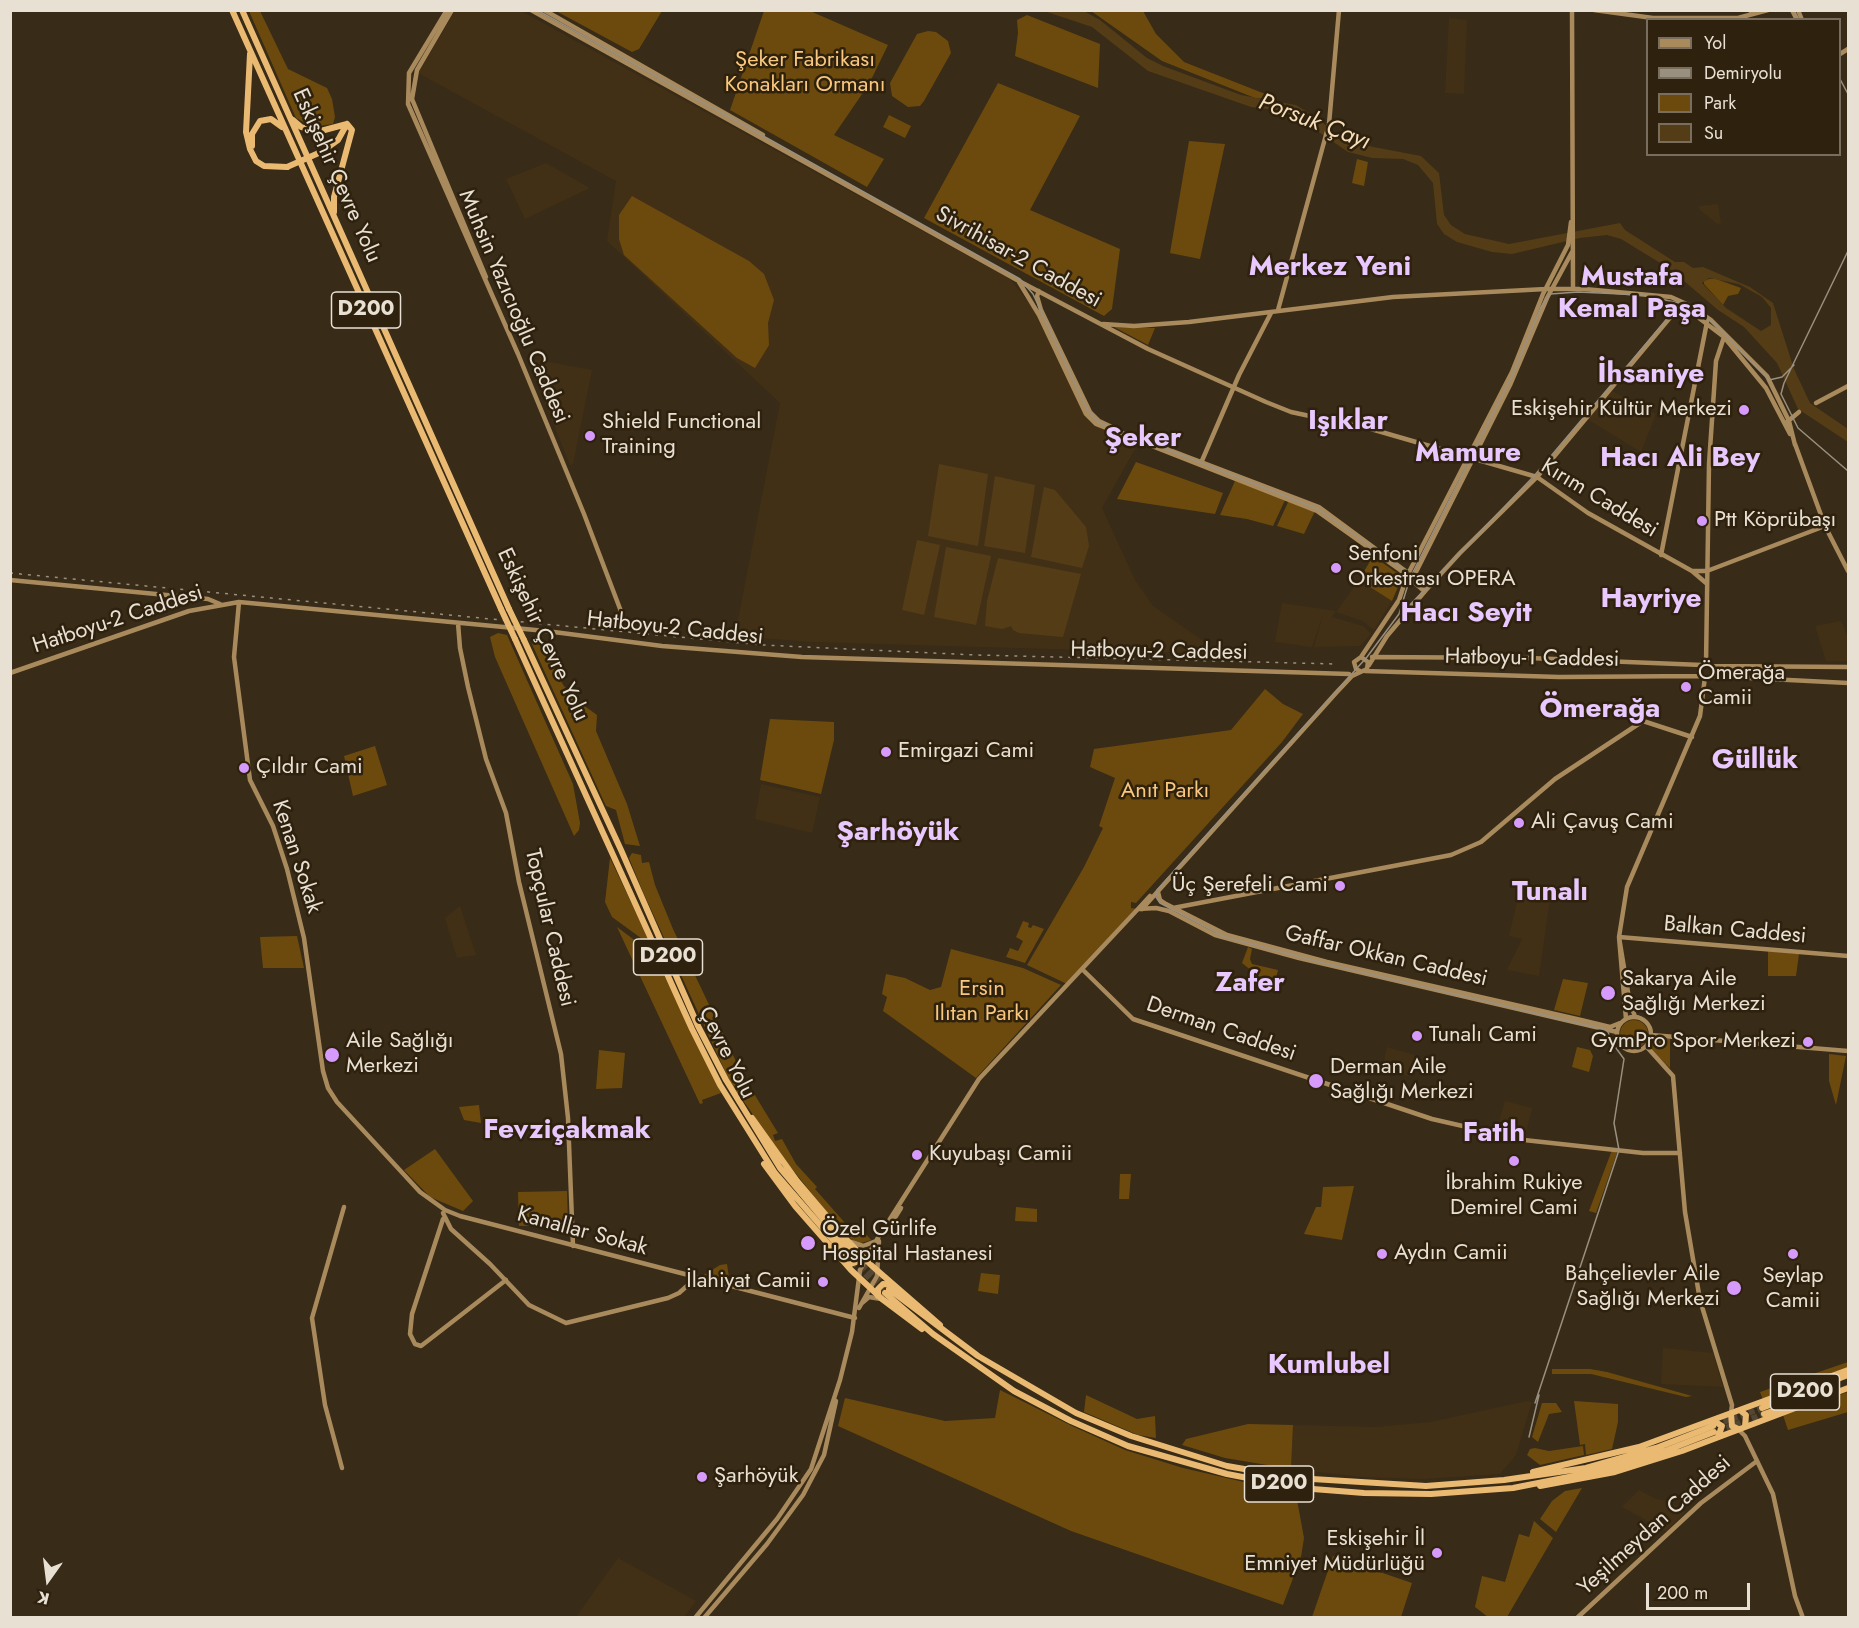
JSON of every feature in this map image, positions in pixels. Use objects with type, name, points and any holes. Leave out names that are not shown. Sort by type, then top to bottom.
[{"type":"highway","name":"Eskişehir Çevre Yolu","points":[[232,10],[609,845]]},
{"type":"highway","name":"Eskişehir Çevre Yolu","points":[[242,10],[509,609],[621,850],[698,1026],[738,1102],[780,1168],[848,1253]]},
{"type":"highway","points":[[248,45],[250,59],[246,132],[253,156],[268,167],[287,166],[321,153],[338,140],[347,124]]},
{"type":"highway","points":[[288,113],[297,125],[311,131],[331,130],[347,124]]},
{"type":"highway","points":[[253,156],[252,134],[257,124],[263,119],[276,121],[290,138]]},
{"type":"highway","points":[[335,219],[334,197],[352,130],[347,124]]},
{"type":"highway","name":"Çevre Yolu","points":[[609,845],[692,1029],[771,1178],[848,1253]]},
{"type":"highway","points":[[738,1102],[797,1181],[847,1240],[851,1270],[868,1286],[886,1292]]},
{"type":"highway","points":[[848,1253],[866,1259],[878,1270],[886,1292]]},
{"type":"highway","name":"D200","points":[[886,1292],[941,1326],[1021,1383],[1076,1413],[1131,1436],[1227,1466],[1296,1478],[1386,1485],[1464,1484],[1504,1480],[1586,1468],[1714,1429]]},
{"type":"highway","name":"D200","points":[[886,1292],[980,1371],[1014,1391],[1128,1446],[1248,1478],[1300,1488],[1364,1493],[1469,1493],[1554,1485],[1615,1472],[1714,1429]]},
{"type":"highway","points":[[1714,1429],[1738,1429],[1746,1426],[1762,1411],[1848,1371]]},
{"type":"highway","name":"D200","points":[[1762,1411],[1848,1376]]},
{"type":"highway","points":[[1714,1429],[1731,1414],[1740,1411],[1762,1411],[1848,1387]]},
{"type":"highway","points":[[1740,1411],[1746,1415],[1746,1426]]},
{"type":"highway","points":[[1731,1414],[1732,1426],[1738,1429]]},
{"type":"main road","name":"Muhsin Yazıcıoğlu Caddesi","points":[[450,10],[413,65],[407,83],[408,104],[585,513],[622,614],[618,620]]},
{"type":"main road","name":"Sivrihisar-2 Caddesi","points":[[531,10],[1017,280],[1101,323]]},
{"type":"main road","name":"Sivrihisar-2 Caddesi","points":[[544,10],[1101,323]]},
{"type":"main road","points":[[1278,309],[1329,124],[1339,10]]},
{"type":"main road","points":[[1594,10],[1653,18],[1751,15],[1768,10]]},
{"type":"main road","points":[[1751,15],[1757,10]]},
{"type":"main road","points":[[1570,11],[1573,288]]},
{"type":"main road","points":[[1417,578],[1470,457],[1512,372],[1546,289],[1571,245]]},
{"type":"main road","points":[[1361,657],[1394,610],[1408,574],[1516,373],[1572,252]]},
{"type":"main road","points":[[1017,280],[1035,307],[1086,414],[1096,424],[1317,512],[1408,574],[1431,585]]},
{"type":"main road","points":[[1101,323],[1134,326],[1271,313],[1278,309],[1299,309],[1393,297],[1546,289],[1573,288],[1671,297],[1697,309],[1726,335],[1761,381],[1787,422],[1825,526],[1848,571]]},
{"type":"main road","points":[[1040,291],[1037,296],[1041,310],[1094,417],[1123,432],[1319,507],[1408,574],[1414,584],[1426,590]]},
{"type":"main road","points":[[704,1617],[767,1544],[803,1495],[817,1470],[824,1455],[856,1316],[868,1286],[875,1281],[878,1270],[877,1244],[970,1096],[1024,1032],[1159,890],[1352,676],[1369,664],[1426,590],[1537,477],[1673,314],[1688,312],[1726,335]]},
{"type":"main road","points":[[1201,463],[1233,388],[1271,313]]},
{"type":"main road","points":[[1661,555],[1707,322]]},
{"type":"main road","name":"Kırım Caddesi","points":[[1101,323],[1233,388],[1291,412],[1348,423],[1537,477],[1588,513],[1692,571],[1707,583]]},
{"type":"main road","points":[[1705,676],[1712,672],[1706,665],[1706,516],[1714,383],[1716,361],[1726,335]]},
{"type":"main road","points":[[1816,403],[1848,386]]},
{"type":"main road","points":[[1787,422],[1799,412]]},
{"type":"main road","name":"Kırım Caddesi","points":[[1692,571],[1707,571],[1825,526]]},
{"type":"main road","points":[[1417,578],[1426,590]]},
{"type":"main road","points":[[10,580],[208,599],[220,604]]},
{"type":"main road","name":"Hatboyu-2 Caddesi","points":[[10,673],[189,611],[238,602],[458,623],[662,646],[802,657],[1349,674]]},
{"type":"main road","name":"Kenan Sokak","points":[[238,602],[234,657],[250,780],[273,826],[287,869],[303,938],[322,1066],[328,1088]]},
{"type":"main road","name":"Topçular Caddesi","points":[[458,623],[460,648],[468,687],[486,759],[506,813],[522,893],[561,1054],[568,1118],[573,1246]]},
{"type":"main road","points":[[1361,657],[1369,664]]},
{"type":"main road","points":[[856,1316],[861,1267],[979,1079],[1141,909],[1349,674],[1355,660],[1361,657],[1520,658],[1706,665],[1848,667]]},
{"type":"main road","points":[[1354,665],[1361,671]]},
{"type":"main road","points":[[1705,676],[1699,670],[1706,665]]},
{"type":"main road","name":"Hatboyu-1 Caddesi","points":[[1361,671],[1568,677],[1705,676],[1848,683]]},
{"type":"main road","points":[[1626,1019],[1619,937],[1627,887],[1700,716],[1705,676]]},
{"type":"main road","points":[[1173,908],[1451,855],[1481,842],[1555,779],[1642,721],[1692,736]]},
{"type":"main road","name":"Gaffar Okkan Caddesi","points":[[1159,890],[1160,900],[1227,935],[1318,959],[1611,1027],[1620,1023]]},
{"type":"main road","name":"Gaffar Okkan Caddesi","points":[[1141,909],[1169,911],[1215,935],[1299,958],[1617,1032]]},
{"type":"main road","points":[[1619,937],[1635,1017]]},
{"type":"main road","name":"Balkan Caddesi","points":[[1619,937],[1848,956]]},
{"type":"main road","name":"Derman Caddesi","points":[[1083,970],[1133,1019],[1238,1052],[1432,1119],[1524,1140],[1643,1153],[1680,1153]]},
{"type":"main road","points":[[1635,1017],[1647,1023],[1651,1035],[1646,1046],[1634,1051],[1624,1049],[1618,1040],[1617,1032],[1620,1023],[1626,1019],[1635,1017]]},
{"type":"main road","points":[[1651,1035],[1848,1051]]},
{"type":"main road","points":[[1646,1046],[1673,1076],[1685,1212],[1700,1300],[1732,1405],[1731,1414]]},
{"type":"main road","name":"Kanallar Sokak","points":[[328,1088],[338,1103],[420,1192],[439,1206],[460,1216],[696,1278],[856,1316]]},
{"type":"main road","points":[[342,1468],[325,1405],[312,1318],[344,1207]]},
{"type":"main road","points":[[506,1280],[421,1346],[416,1344],[410,1334],[412,1314],[443,1216],[451,1229],[506,1280],[529,1305],[566,1323],[668,1298],[679,1293],[696,1278]]},
{"type":"main road","points":[[847,1240],[863,1246],[876,1241]]},
{"type":"main road","points":[[861,1267],[872,1265]]},
{"type":"main road","points":[[851,1270],[858,1292]]},
{"type":"main road","points":[[856,1316],[869,1297],[886,1292]]},
{"type":"main road","points":[[695,1617],[777,1520],[800,1488],[819,1449],[844,1366]]},
{"type":"main road","points":[[1732,1405],[1740,1411]]},
{"type":"main road","points":[[1745,1436],[1746,1426]]},
{"type":"main road","points":[[1738,1429],[1745,1436],[1773,1494],[1795,1596],[1803,1617]]},
{"type":"main road","name":"Yeşilmeydan Caddesi","points":[[1577,1617],[1701,1503],[1757,1461]]},
{"type":"shaded area","points":[[455,11],[521,11],[1010,279],[1033,308],[1085,416],[1093,423],[1133,440],[1135,449],[1102,508],[1135,580],[1153,606],[1222,654],[812,642],[745,637],[737,625],[780,403],[607,241],[616,181],[418,73]]},
{"type":"shaded area","points":[[1449,18],[1467,20],[1464,94],[1445,93]]},
{"type":"shaded area","points":[[546,163],[590,188],[525,219],[506,179]]},
{"type":"shaded area","points":[[1718,204],[1721,223],[1717,224],[1700,210],[1699,206]]},
{"type":"shaded area","points":[[527,358],[592,370],[573,464],[570,465]]},
{"type":"shaded area","points":[[1612,391],[1656,414],[1641,452],[1587,419]]},
{"type":"shaded area","points":[[1359,580],[1392,601],[1374,630],[1363,621],[1336,612]]},
{"type":"shaded area","points":[[1282,603],[1336,611],[1332,617],[1363,626],[1371,634],[1360,646],[1314,647],[1323,614],[1312,647],[1275,642]]},
{"type":"shaded area","points":[[1841,621],[1848,638],[1848,661],[1826,661],[1815,626]]},
{"type":"shaded area","points":[[761,784],[820,797],[812,833],[755,819]]},
{"type":"shaded area","points":[[1520,889],[1551,892],[1539,976],[1507,970],[1522,939],[1509,936]]},
{"type":"shaded area","points":[[460,906],[476,955],[457,958],[445,918]]},
{"type":"shaded area","points":[[1387,1047],[1415,1055],[1411,1077],[1382,1069]]},
{"type":"shaded area","points":[[1505,1101],[1532,1108],[1524,1140],[1495,1134]]},
{"type":"shaded area","points":[[1663,1348],[1713,1353],[1723,1387],[1661,1384]]},
{"type":"shaded area","points":[[1527,1401],[1532,1402],[1516,1455],[1500,1474],[1423,1479],[1362,1477],[1291,1469],[1293,1425],[1376,1427],[1431,1422]]},
{"type":"shaded area","points":[[1639,1490],[1656,1499],[1668,1501],[1686,1512],[1666,1531],[1622,1507]]},
{"type":"shaded area","points":[[618,1558],[696,1601],[684,1617],[576,1617]]},
{"type":"green space","points":[[249,11],[260,11],[288,69],[327,88],[332,99],[335,117],[333,124],[312,127],[296,118]]},
{"type":"green space","points":[[556,11],[662,11],[639,49],[632,52]]},
{"type":"green space","name":"Şeker Fabrikası Konakları Ormanı","points":[[764,11],[810,11],[888,45],[869,84],[834,135],[884,159],[867,187],[730,110]]},
{"type":"green space","points":[[1091,11],[1143,11],[1156,34],[1184,62],[1278,99],[1255,98],[1162,61]]},
{"type":"green space","points":[[1027,15],[1100,44],[1098,88],[1015,56],[1017,20]]},
{"type":"green space","points":[[928,31],[936,32],[948,41],[951,53],[924,101],[920,106],[908,107],[892,96],[890,83],[917,34]]},
{"type":"green space","points":[[998,83],[1080,116],[1030,210],[1120,249],[1112,309],[1104,316],[924,218]]},
{"type":"green space","points":[[889,115],[911,126],[905,138],[883,127]]},
{"type":"green space","points":[[1189,141],[1225,144],[1200,259],[1170,253]]},
{"type":"green space","points":[[1357,159],[1368,162],[1364,186],[1352,183]]},
{"type":"green space","points":[[632,196],[749,261],[764,274],[774,300],[768,323],[769,345],[755,368],[737,358],[624,255],[619,239],[619,215]]},
{"type":"green space","points":[[1716,279],[1741,288],[1738,294],[1728,296],[1723,305],[1704,284],[1704,281]]},
{"type":"green space","points":[[1114,327],[1155,328],[1148,345]]},
{"type":"green space","points":[[1136,462],[1223,493],[1215,514],[1117,499]]},
{"type":"green space","points":[[1235,481],[1286,498],[1273,526],[1220,515]]},
{"type":"green space","points":[[1289,500],[1315,511],[1304,534],[1277,526]]},
{"type":"green space","points":[[1373,556],[1397,573],[1398,587],[1392,601],[1359,580]]},
{"type":"green space","points":[[498,633],[507,635],[573,784],[580,823],[579,830],[574,836],[495,657],[490,637]]},
{"type":"green space","points":[[537,640],[547,659],[555,661],[557,675],[564,686],[579,702],[597,715],[596,731],[627,804],[640,846],[625,844],[616,810],[606,806],[531,642]]},
{"type":"green space","name":"Anıt Parkı","points":[[1265,689],[1283,704],[1303,714],[1282,742],[1136,903],[1131,902],[1131,908],[1138,909],[1067,984],[1027,965],[1084,867],[1103,828],[1099,826],[1115,778],[1090,767],[1094,749],[1231,730]]},
{"type":"green space","points":[[770,719],[834,722],[834,740],[821,794],[760,780]]},
{"type":"green space","points":[[375,746],[387,785],[353,796],[344,756]]},
{"type":"green space","points":[[632,853],[641,855],[642,863],[649,862],[655,885],[673,929],[742,1074],[778,1133],[773,1135],[775,1141],[782,1139],[796,1164],[817,1187],[815,1189],[854,1233],[861,1228],[871,1240],[858,1244],[844,1234],[785,1160],[730,1082],[643,892],[629,858]]},
{"type":"green space","points":[[610,858],[649,940],[645,941],[612,917],[605,902]]},
{"type":"green space","points":[[1023,921],[1029,923],[1028,927],[1031,928],[1033,925],[1044,929],[1025,963],[1006,957],[1010,948],[1018,951],[1023,941],[1016,937]]},
{"type":"green space","points":[[617,927],[653,954],[661,969],[721,1093],[702,1100],[703,1103],[700,1104]]},
{"type":"green space","points":[[297,936],[304,968],[263,968],[260,937]]},
{"type":"green space","points":[[1248,947],[1252,949],[1250,959],[1252,964],[1278,970],[1275,982],[1258,976],[1242,963]]},
{"type":"green space","name":"Ersin Ilıtan Parkı","points":[[951,949],[1023,968],[1061,985],[976,1078],[883,1011],[887,997],[882,994],[886,974],[905,978],[930,990],[941,987]]},
{"type":"green space","points":[[1768,951],[1799,954],[1796,976],[1768,976]]},
{"type":"green space","points":[[1563,979],[1588,983],[1580,1016],[1554,1010]]},
{"type":"green space","points":[[1634,1020],[1644,1024],[1648,1034],[1644,1044],[1634,1048],[1624,1044],[1620,1034],[1624,1024]]},
{"type":"green space","points":[[1651,1039],[1670,1039],[1670,1068],[1648,1047]]},
{"type":"green space","points":[[1577,1047],[1590,1050],[1593,1056],[1589,1072],[1572,1067]]},
{"type":"green space","points":[[599,1050],[625,1053],[622,1088],[596,1089]]},
{"type":"green space","points":[[1829,1054],[1846,1056],[1836,1105],[1829,1081]]},
{"type":"green space","points":[[479,1105],[481,1123],[464,1120],[459,1107]]},
{"type":"green space","points":[[435,1149],[473,1201],[463,1211],[430,1197],[404,1170]]},
{"type":"green space","points":[[1612,1150],[1617,1153],[1596,1213],[1589,1211]]},
{"type":"green space","points":[[1120,1174],[1131,1174],[1129,1199],[1119,1199]]},
{"type":"green space","points":[[1354,1186],[1342,1240],[1304,1234],[1316,1207],[1321,1207],[1323,1187]]},
{"type":"green space","points":[[567,1191],[568,1225],[519,1226],[518,1192]]},
{"type":"green space","points":[[1016,1207],[1037,1209],[1037,1222],[1015,1221]]},
{"type":"green space","points":[[727,1264],[730,1284],[702,1276],[720,1265]]},
{"type":"green space","points":[[981,1273],[1000,1275],[998,1294],[978,1291]]},
{"type":"green space","points":[[1848,1362],[1848,1369],[1763,1400],[1760,1392]]},
{"type":"green space","points":[[1552,1369],[1590,1369],[1607,1372],[1692,1396],[1686,1397],[1591,1374],[1552,1374]]},
{"type":"green space","points":[[1000,1390],[1125,1450],[1183,1468],[1296,1494],[1304,1538],[1301,1557],[1283,1605],[1071,1531],[838,1426],[845,1398],[945,1421],[995,1418]]},
{"type":"green space","points":[[1848,1392],[1848,1412],[1788,1430],[1783,1415]]},
{"type":"green space","points":[[1086,1395],[1137,1419],[1155,1416],[1156,1438],[1138,1435],[1084,1412]]},
{"type":"green space","points":[[1574,1401],[1618,1404],[1618,1422],[1612,1449],[1586,1455],[1585,1444],[1580,1445]]},
{"type":"green space","points":[[1542,1403],[1556,1403],[1562,1412],[1549,1414],[1538,1442],[1532,1437]]},
{"type":"green space","points":[[1248,1424],[1293,1425],[1291,1469],[1225,1458],[1182,1445],[1186,1439]]},
{"type":"green space","points":[[1583,1446],[1584,1455],[1540,1465],[1527,1455],[1530,1449],[1535,1448],[1549,1451]]},
{"type":"green space","points":[[1582,1488],[1556,1532],[1540,1519],[1552,1501],[1565,1491]]},
{"type":"green space","points":[[1534,1521],[1553,1538],[1507,1617],[1488,1617],[1475,1607],[1482,1576],[1505,1582],[1519,1534],[1529,1537]]},
{"type":"green space","points":[[1333,1556],[1412,1583],[1401,1617],[1312,1617]]},
{"type":"water","name":"Porsuk Çayı","points":[[1082,10],[1100,20],[1147,58],[1163,66],[1241,95],[1296,105],[1320,120],[1336,135],[1358,144],[1421,156],[1439,173],[1444,215],[1451,225],[1465,234],[1509,244],[1620,223],[1625,230],[1675,262],[1684,262],[1693,268],[1703,267],[1750,287],[1773,303],[1794,369],[1810,403],[1848,429],[1848,442],[1798,409],[1777,363],[1744,327],[1718,310],[1670,269],[1621,239],[1607,235],[1580,238],[1512,254],[1492,252],[1457,242],[1444,234],[1437,224],[1433,183],[1418,165],[1403,159],[1372,158],[1348,152],[1301,120],[1282,111],[1251,107],[1148,71],[1092,27],[1044,11]],"holes":[[[1709,278],[1739,284],[1762,297],[1771,308],[1771,325],[1761,331],[1726,308],[1702,283]]]},
{"type":"water","points":[[939,464],[988,474],[978,546],[928,536]]},
{"type":"water","points":[[995,476],[1035,485],[1025,553],[984,546]]},
{"type":"water","points":[[1044,487],[1055,490],[1086,527],[1089,546],[1082,568],[1031,557]]},
{"type":"water","points":[[917,540],[940,545],[924,615],[902,610]]},
{"type":"water","points":[[946,547],[991,556],[976,625],[934,617]]},
{"type":"water","points":[[998,558],[1081,574],[1063,637],[1019,633],[1011,626],[1002,629],[985,626],[987,601]]},
{"type":"tunnel","points":[[850,1251],[886,1286]]},
{"type":"tunnel","points":[[846,1255],[885,1293]]},
{"type":"tunnel","points":[[1715,1425],[1762,1408]]},
{"type":"tunnel","points":[[1718,1431],[1764,1414]]},
{"type":"tram line","points":[[537,10],[1020,279],[1033,294],[1087,409],[1098,422],[1318,509],[1403,569],[1409,583]]},
{"type":"tram line","points":[[1794,10],[1798,18]]},
{"type":"tram line","points":[[1841,81],[1848,94]]},
{"type":"tram line","points":[[1848,251],[1784,383],[1781,394],[1798,428],[1848,471]]},
{"type":"tram line","points":[[1535,1403],[1619,1150],[1614,1123],[1624,1059],[1613,1044],[1607,1030],[1327,964],[1225,937],[1160,903],[1156,897],[1157,890],[1367,657],[1399,614],[1410,578],[1513,374],[1541,307],[1550,294],[1578,292],[1643,295],[1679,303],[1713,322],[1769,380],[1782,377],[1794,365]]},
{"type":"tram line","points":[[1403,612],[1534,476],[1672,313],[1683,309],[1692,311]]},
{"type":"tram line","points":[[1529,1437],[1539,1395]]},
{"type":"railway","points":[[10,573],[763,645],[976,655],[1337,664]]},
{"type":"place","name":"Eskişehir Kültür Merkezi","points":[[1744,410]]},
{"type":"place","name":"Shield Functional Training","points":[[590,436]]},
{"type":"place","name":"Ptt Köprübaşı","points":[[1702,521]]},
{"type":"place","name":"Senfoni Orkestrası OPERA","points":[[1336,568]]},
{"type":"place","name":"Ömerağa Camii","points":[[1686,687]]},
{"type":"place","name":"Emirgazi Cami","points":[[886,752]]},
{"type":"place","name":"Çıldır Cami","points":[[244,768]]},
{"type":"place","name":"Ali Çavuş Cami","points":[[1519,823]]},
{"type":"place","name":"Üç Şerefeli Cami","points":[[1340,886]]},
{"type":"place","name":"Sakarya Aile Sağlığı Merkezi","points":[[1608,993]]},
{"type":"place","name":"Tunalı Cami","points":[[1417,1036]]},
{"type":"place","name":"GymPro Spor Merkezi","points":[[1808,1042]]},
{"type":"place","name":"Aile Sağlığı Merkezi","points":[[332,1055]]},
{"type":"place","name":"Derman Aile Sağlığı Merkezi","points":[[1316,1081]]},
{"type":"place","name":"Kuyubaşı Camii","points":[[917,1155]]},
{"type":"place","name":"İbrahim Rukiye Demirel Cami","points":[[1514,1161]]},
{"type":"place","name":"Özel Gürlife Hospital Hastanesi","points":[[808,1243]]},
{"type":"place","name":"Aydın Camii","points":[[1382,1254]]},
{"type":"place","name":"Seylap Camii","points":[[1793,1254]]},
{"type":"place","name":"İlahiyat Camii","points":[[823,1282]]},
{"type":"place","name":"Bahçelievler Aile Sağlığı Merkezi","points":[[1734,1288]]},
{"type":"place","name":"Şarhöyük","points":[[702,1477]]},
{"type":"place","name":"Eskişehir İl Emniyet Müdürlüğü","points":[[1437,1553]]},
{"type":"district","name":"Merkez Yeni","points":[[1330,268]]},
{"type":"district","name":"Mustafa Kemal Paşa","points":[[1632,294]]},
{"type":"district","name":"İhsaniye","points":[[1651,375]]},
{"type":"district","name":"Işıklar","points":[[1348,422]]},
{"type":"district","name":"Şeker","points":[[1143,439]]},
{"type":"district","name":"Mamure","points":[[1468,454]]},
{"type":"district","name":"Hacı Ali Bey","points":[[1680,459]]},
{"type":"district","name":"Hayriye","points":[[1651,600]]},
{"type":"district","name":"Hacı Seyit","points":[[1466,614]]},
{"type":"district","name":"Ömerağa","points":[[1600,710]]},
{"type":"district","name":"Güllük","points":[[1755,761]]},
{"type":"district","name":"Şarhöyük","points":[[898,833]]},
{"type":"district","name":"Tunalı","points":[[1550,893]]},
{"type":"district","name":"Zafer","points":[[1250,984]]},
{"type":"district","name":"Fevziçakmak","points":[[567,1131]]},
{"type":"district","name":"Fatih","points":[[1494,1134]]},
{"type":"district","name":"Kumlubel","points":[[1329,1366]]}]
